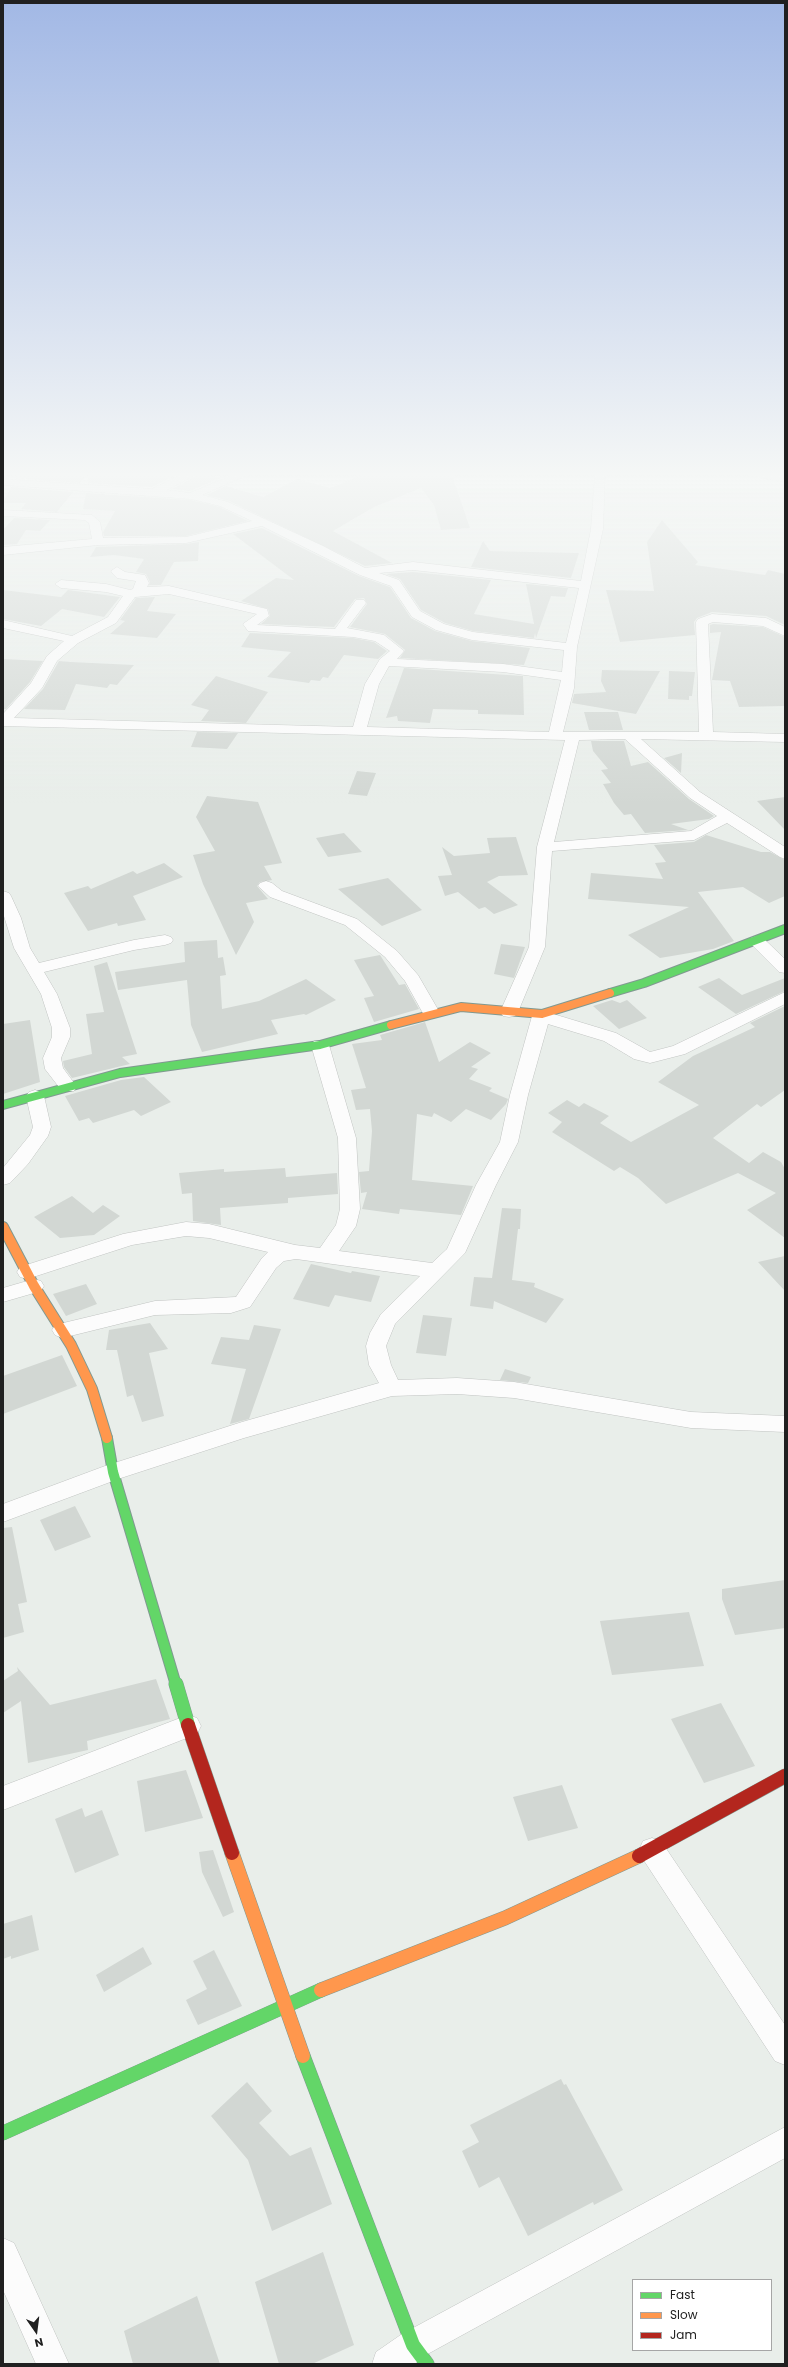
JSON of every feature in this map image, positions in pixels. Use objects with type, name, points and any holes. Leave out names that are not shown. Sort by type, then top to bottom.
[{"type":"street","points":[[3,722],[38,685],[52,659],[73,640],[112,620],[143,583]]},
{"type":"street","points":[[395,583],[416,614],[440,627],[472,636],[571,647]]},
{"type":"street","points":[[555,736],[568,677],[571,647],[585,585],[571,583]]},
{"type":"street","points":[[60,584],[106,588],[134,593],[168,590],[263,612],[263,616],[249,624],[248,626],[252,628],[350,634],[379,638],[398,651],[385,662],[372,684],[359,730]]},
{"type":"street","points":[[350,634],[342,631],[340,628],[360,603]]},
{"type":"street","points":[[706,736],[702,622],[712,618],[766,622],[785,632]]},
{"type":"street","points":[[3,624],[49,633],[73,640]]},
{"type":"street","points":[[385,662],[412,662],[503,668],[568,677]]},
{"type":"street","points":[[3,722],[555,736],[628,735],[785,738]]},
{"type":"street","points":[[628,735],[695,795],[785,854]]},
{"type":"street","points":[[509,1012],[537,948],[545,847],[573,736]]},
{"type":"street","points":[[545,847],[694,835],[727,817]]},
{"type":"street","points":[[266,886],[276,894],[351,922],[391,954],[412,979],[431,1013]]},
{"type":"street","points":[[3,896],[13,918],[22,948],[49,994],[61,1028],[61,1037],[52,1058],[54,1069],[68,1087]]},
{"type":"street","points":[[541,1015],[644,983],[785,929]]},
{"type":"street","points":[[35,969],[134,945],[165,940]]},
{"type":"street","points":[[757,941],[785,968]]},
{"type":"street","points":[[3,1105],[120,1073],[320,1044],[431,1013],[462,1007],[541,1015],[610,1037],[640,1055],[650,1058],[679,1050],[785,997]]},
{"type":"street","points":[[392,1388],[379,1358],[376,1346],[380,1332],[388,1319],[456,1253],[486,1185],[509,1142],[519,1095],[541,1015]]},
{"type":"street","points":[[320,1044],[347,1138],[350,1209],[346,1226],[326,1255]]},
{"type":"street","points":[[3,1179],[21,1160],[39,1136],[42,1127],[35,1096]]},
{"type":"street","points":[[3,1227],[31,1279],[72,1344],[96,1401],[105,1427],[113,1472],[188,1726],[284,2005],[420,2355]]},
{"type":"street","points":[[3,1295],[31,1279],[130,1239],[186,1229],[209,1231],[296,1252],[436,1271]]},
{"type":"street","points":[[62,1330],[155,1308],[232,1306],[243,1302],[270,1263],[278,1255],[296,1252]]},
{"type":"street","points":[[3,1513],[113,1472],[264,1423],[392,1388],[457,1386],[514,1390],[691,1420],[785,1424]]},
{"type":"street","points":[[3,1798],[188,1726]]},
{"type":"street","points":[[3,2133],[284,2005],[505,1918],[652,1850],[785,1776]]},
{"type":"street","points":[[652,1850],[785,2051]]},
{"type":"street","points":[[388,2364],[420,2355],[785,2142]]},
{"type":"street","points":[[3,2254],[53,2364]]},
{"type":"building","points":[[150,583],[162,583],[161,585],[149,585]]},
{"type":"building","points":[[268,583],[380,583],[390,587],[411,618],[435,631],[472,641],[530,648],[524,665],[400,658],[405,650],[385,634],[350,627],[367,604],[364,598],[355,599],[334,627],[261,624],[270,616],[268,609],[241,601]]},
{"type":"building","points":[[403,583],[489,583],[474,614],[534,624],[526,584],[568,588],[565,597],[551,596],[536,638],[535,633],[534,638],[473,631],[445,623],[421,610]]},
{"type":"building","points":[[653,583],[785,583],[785,625],[766,616],[712,612],[697,618],[694,622],[695,635],[620,642],[606,590],[654,591]]},
{"type":"building","points":[[3,590],[61,597],[68,590],[120,597],[104,617],[62,609],[41,626],[3,619]]},
{"type":"building","points":[[155,597],[147,611],[176,614],[157,638],[110,634],[125,621],[120,620],[136,598]]},
{"type":"building","points":[[710,625],[763,627],[785,637],[785,706],[739,707],[730,681],[712,680],[721,632],[710,633]]},
{"type":"building","points":[[250,633],[353,638],[374,642],[387,651],[378,659],[344,655],[328,678],[323,677],[320,681],[311,680],[309,683],[267,677],[291,652],[241,647]]},
{"type":"building","points":[[3,659],[43,661],[30,682],[6,709],[3,709]]},
{"type":"building","points":[[59,661],[134,665],[117,685],[110,684],[107,688],[76,684],[65,710],[24,709],[43,689]]},
{"type":"building","points":[[404,668],[523,676],[524,715],[478,714],[478,710],[433,709],[430,723],[398,721],[397,716],[386,718]]},
{"type":"building","points":[[602,670],[660,671],[636,714],[572,703],[574,694],[606,692],[601,681]]},
{"type":"building","points":[[669,671],[695,672],[692,696],[689,696],[689,700],[668,699]]},
{"type":"building","points":[[216,676],[268,692],[246,723],[201,721],[209,710],[191,705]]},
{"type":"building","points":[[584,712],[618,712],[623,730],[589,730]]},
{"type":"building","points":[[197,732],[238,733],[227,749],[191,747]]},
{"type":"building","points":[[591,741],[624,741],[631,766],[648,762],[689,799],[714,816],[709,819],[671,824],[688,830],[645,833],[631,814],[624,815],[614,803],[603,784],[611,783],[601,770],[608,769],[593,751]]},
{"type":"building","points":[[682,753],[681,773],[664,758]]},
{"type":"building","points":[[357,771],[376,773],[367,796],[348,794]]},
{"type":"building","points":[[207,796],[258,802],[282,863],[264,866],[272,880],[260,882],[257,886],[268,899],[246,903],[254,922],[236,955],[203,884],[193,855],[215,851],[196,817]]},
{"type":"building","points":[[785,797],[785,830],[757,801]]},
{"type":"building","points":[[344,833],[362,852],[328,857],[316,838]]},
{"type":"building","points":[[706,835],[761,852],[770,852],[785,860],[785,896],[769,903],[743,887],[698,892],[734,941],[713,949],[660,958],[628,935],[689,907],[588,899],[591,873],[663,879],[655,863],[666,862],[654,845],[694,842]]},
{"type":"building","points":[[516,837],[528,875],[499,876],[487,882],[518,905],[494,914],[485,907],[479,909],[458,892],[445,896],[438,876],[452,875],[442,847],[454,856],[490,853],[487,838]]},
{"type":"building","points":[[164,863],[183,877],[133,896],[146,920],[118,926],[117,923],[88,931],[64,893],[88,886],[91,889],[133,871],[137,874]]},
{"type":"building","points":[[388,878],[422,910],[382,926],[338,889]]},
{"type":"building","points":[[217,940],[218,958],[223,957],[226,975],[220,976],[222,1009],[259,1001],[306,979],[336,1000],[306,1015],[304,1014],[271,1020],[278,1034],[202,1052],[191,1025],[187,980],[118,990],[115,972],[185,962],[184,942]]},
{"type":"building","points":[[501,944],[525,947],[514,978],[494,974]]},
{"type":"building","points":[[380,955],[399,985],[405,984],[419,1009],[374,1022],[364,998],[374,996],[354,960]]},
{"type":"building","points":[[107,962],[137,1054],[122,1057],[130,1064],[72,1078],[64,1067],[63,1061],[92,1054],[86,1014],[104,1012],[94,966]]},
{"type":"building","points":[[719,978],[742,995],[785,978],[785,991],[736,1014],[698,987]]},
{"type":"building","points":[[612,1000],[620,1003],[627,1000],[647,1018],[619,1029],[593,1006]]},
{"type":"building","points":[[785,1006],[785,1090],[761,1107],[757,1104],[713,1138],[749,1163],[763,1152],[781,1162],[785,1169],[785,1238],[747,1210],[776,1193],[738,1173],[666,1204],[638,1178],[620,1167],[614,1171],[552,1132],[562,1122],[548,1113],[567,1100],[579,1107],[584,1103],[609,1116],[600,1123],[631,1142],[699,1105],[658,1082],[693,1056],[755,1027],[750,1023]]},
{"type":"building","points":[[30,1020],[40,1082],[3,1094],[3,1024]]},
{"type":"building","points":[[425,1022],[439,1062],[470,1042],[491,1053],[471,1067],[478,1069],[469,1079],[492,1088],[489,1091],[508,1099],[506,1104],[491,1120],[466,1109],[451,1122],[434,1113],[432,1117],[417,1114],[412,1180],[473,1186],[461,1215],[400,1209],[399,1214],[362,1209],[367,1192],[361,1193],[359,1172],[369,1171],[372,1131],[370,1109],[356,1110],[351,1090],[366,1088],[352,1044],[382,1040],[380,1035]]},
{"type":"building","points":[[144,1077],[171,1102],[141,1116],[134,1110],[93,1123],[89,1118],[79,1121],[65,1096],[121,1080]]},
{"type":"building","points":[[285,1168],[286,1177],[337,1173],[338,1194],[288,1198],[288,1203],[220,1208],[221,1225],[193,1221],[192,1193],[182,1194],[179,1173],[224,1169],[224,1172]]},
{"type":"building","points":[[72,1196],[93,1213],[103,1205],[120,1216],[94,1235],[60,1238],[34,1217]]},
{"type":"building","points":[[502,1208],[521,1209],[520,1229],[518,1229],[512,1280],[535,1283],[534,1287],[564,1299],[546,1323],[494,1301],[493,1309],[470,1306],[474,1277],[492,1278]]},
{"type":"building","points":[[785,1256],[785,1291],[758,1262]]},
{"type":"building","points":[[311,1264],[351,1273],[352,1271],[380,1276],[371,1302],[335,1295],[329,1307],[293,1299]]},
{"type":"building","points":[[86,1284],[97,1304],[66,1316],[53,1294]]},
{"type":"building","points":[[423,1315],[452,1318],[446,1356],[416,1353]]},
{"type":"building","points":[[150,1323],[168,1349],[149,1353],[164,1416],[142,1422],[133,1395],[127,1397],[117,1350],[106,1350],[109,1330]]},
{"type":"building","points":[[254,1325],[281,1329],[249,1419],[230,1424],[246,1369],[211,1364],[221,1337],[249,1340]]},
{"type":"building","points":[[62,1355],[77,1386],[3,1414],[3,1376]]},
{"type":"building","points":[[505,1369],[531,1377],[528,1383],[500,1380]]},
{"type":"building","points":[[75,1506],[91,1537],[55,1551],[40,1520]]},
{"type":"building","points":[[12,1527],[27,1602],[18,1604],[24,1632],[3,1638],[3,1528]]},
{"type":"building","points":[[785,1580],[785,1628],[735,1635],[722,1599],[722,1589]]},
{"type":"building","points":[[689,1612],[704,1666],[612,1675],[600,1621]]},
{"type":"building","points":[[17,1667],[50,1705],[156,1679],[170,1719],[87,1741],[88,1750],[28,1763],[21,1701],[3,1713],[3,1681],[18,1671]]},
{"type":"building","points":[[721,1703],[755,1766],[704,1783],[671,1719]]},
{"type":"building","points":[[186,1770],[203,1818],[145,1832],[137,1781]]},
{"type":"building","points":[[562,1785],[578,1828],[528,1841],[513,1797]]},
{"type":"building","points":[[82,1808],[85,1817],[102,1810],[119,1855],[75,1873],[55,1819]]},
{"type":"building","points":[[213,1850],[234,1912],[223,1917],[202,1872],[199,1852]]},
{"type":"building","points":[[32,1915],[39,1950],[11,1959],[11,1956],[3,1959],[3,1924]]},
{"type":"building","points":[[143,1947],[152,1964],[104,1992],[96,1975]]},
{"type":"building","points":[[214,1950],[242,2006],[198,2025],[186,2000],[207,1989],[193,1961]]},
{"type":"building","points":[[561,2079],[564,2085],[566,2084],[623,2190],[594,2205],[593,2202],[528,2236],[499,2177],[479,2188],[462,2151],[479,2142],[470,2125]]},
{"type":"building","points":[[247,2082],[272,2111],[259,2123],[290,2156],[311,2147],[332,2204],[272,2231],[248,2160],[211,2116]]},
{"type":"building","points":[[323,2252],[354,2345],[312,2364],[279,2364],[255,2282]]},
{"type":"building","points":[[197,2296],[220,2364],[133,2364],[124,2331]]},
{"type":"traffic: fast","points":[[610,993],[644,983],[785,929]]},
{"type":"traffic: fast","points":[[3,1105],[120,1073],[320,1045],[391,1025]]},
{"type":"traffic: fast","points":[[107,1438],[113,1472],[188,1725]]},
{"type":"traffic: fast","points":[[3,2133],[284,2005],[321,1990]]},
{"type":"traffic: fast","points":[[303,2056],[413,2345],[427,2364]]},
{"type":"traffic: slow","points":[[391,1025],[461,1007],[542,1014],[610,993]]},
{"type":"traffic: slow","points":[[3,1227],[34,1286],[71,1345],[92,1389],[107,1438]]},
{"type":"traffic: slow","points":[[232,1853],[303,2056]]},
{"type":"traffic: slow","points":[[321,1990],[505,1918],[639,1856]]},
{"type":"traffic: jam","points":[[188,1725],[232,1853]]},
{"type":"traffic: jam","points":[[639,1856],[785,1776]]}]
